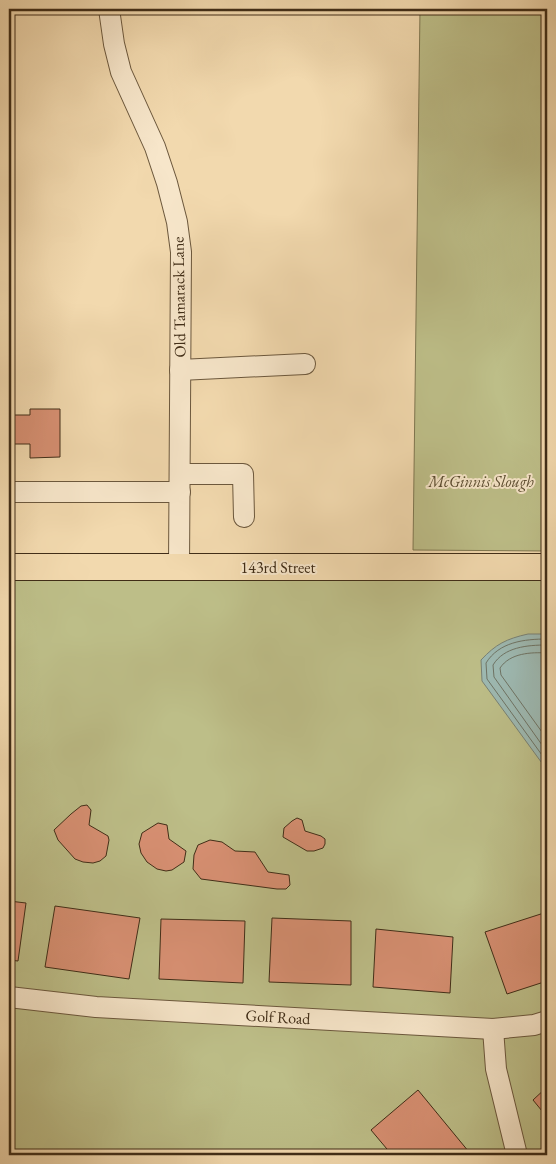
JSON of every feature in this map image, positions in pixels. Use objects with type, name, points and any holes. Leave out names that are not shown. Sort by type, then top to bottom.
[{"type":"main road","name":"143rd Street","points":[[9,566],[547,567]]},
{"type":"street","name":"Old Tamarack Lane","points":[[108,9],[121,72],[155,147],[167,183],[177,222],[181,252],[179,566]]},
{"type":"street","points":[[180,370],[305,364]]},
{"type":"street","points":[[9,492],[180,483],[243,474],[244,517]]},
{"type":"street","name":"Golf Road","points":[[9,997],[96,1007],[493,1029],[534,1025],[547,1021]]},
{"type":"street","points":[[493,1029],[496,1069],[517,1155]]},
{"type":"green space","name":"McGinnis Slough","points":[[420,9],[547,9],[547,551],[413,550]]},
{"type":"green space","points":[[9,575],[547,577],[547,1155],[9,1155]]},
{"type":"water","points":[[528,634],[547,634],[547,770],[482,681],[481,660],[502,643]]},
{"type":"building","points":[[9,407],[11,407],[11,415],[30,415],[30,409],[60,409],[60,457],[30,458],[30,444],[11,444],[11,452],[9,452]]},
{"type":"building","points":[[87,805],[91,810],[89,825],[108,836],[109,840],[106,856],[100,861],[93,863],[75,859],[58,840],[54,830],[81,806]]},
{"type":"building","points":[[297,818],[302,820],[305,831],[325,839],[323,848],[307,851],[283,837],[284,828]]},
{"type":"building","points":[[158,823],[167,825],[169,839],[186,851],[184,862],[172,870],[157,869],[147,862],[141,853],[139,844],[142,833]]},
{"type":"building","points":[[210,840],[222,842],[235,851],[255,852],[268,872],[289,875],[290,885],[286,889],[277,889],[201,879],[193,869],[194,855],[198,845]]},
{"type":"building","points":[[9,901],[26,903],[18,961],[9,960]]},
{"type":"building","points":[[55,906],[140,918],[129,979],[45,967]]},
{"type":"building","points":[[547,912],[547,981],[507,994],[485,932]]},
{"type":"building","points":[[272,918],[351,921],[351,985],[269,982]]},
{"type":"building","points":[[161,919],[245,921],[243,983],[159,979]]},
{"type":"building","points":[[376,929],[453,937],[450,993],[373,987]]},
{"type":"building","points":[[547,1087],[547,1117],[533,1100]]},
{"type":"building","points":[[418,1090],[469,1152],[465,1155],[392,1155],[371,1130]]}]
